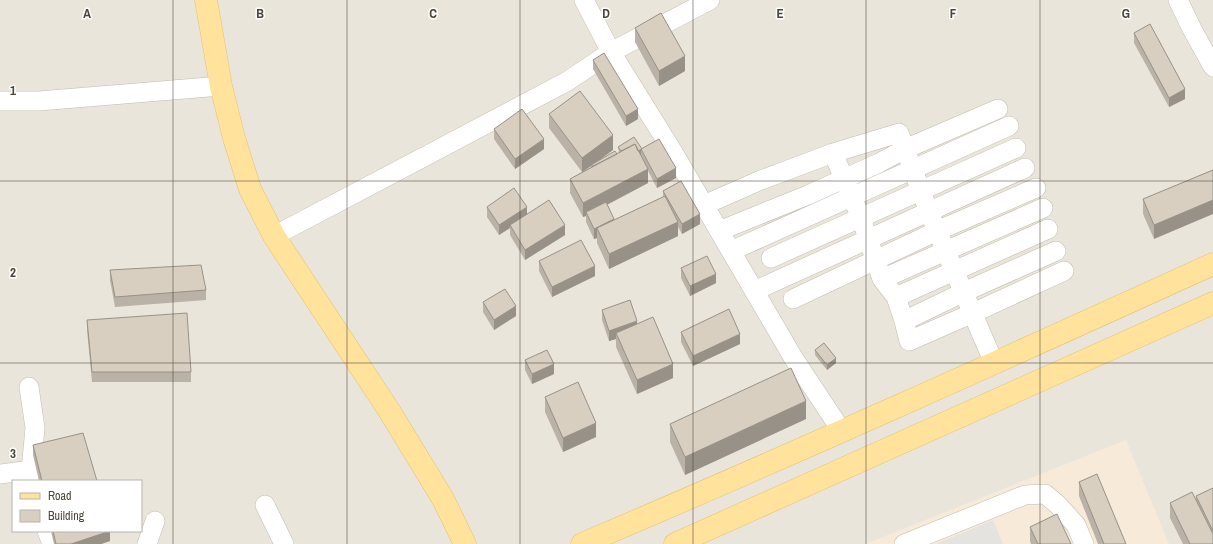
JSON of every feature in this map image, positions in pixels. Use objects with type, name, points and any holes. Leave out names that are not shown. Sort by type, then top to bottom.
[{"type":"main road","points":[[206,0],[221,86],[234,138],[250,189],[274,236],[390,412],[443,499],[466,544]]},
{"type":"main road","points":[[582,544],[688,499],[1213,264]]},
{"type":"main road","points":[[675,544],[1213,303]]},
{"type":"main road","points":[[1023,350],[1038,381]]},
{"type":"street","points":[[584,0],[611,52],[673,152],[794,359],[841,430]]},
{"type":"street","points":[[274,236],[566,82],[611,52],[710,0]]},
{"type":"street","points":[[1178,0],[1213,67]]},
{"type":"street","points":[[0,101],[39,102],[221,86]]},
{"type":"street","points":[[719,232],[998,109]]},
{"type":"street","points":[[731,251],[1009,126]]},
{"type":"street","points":[[704,205],[761,180],[833,153],[899,133],[929,212],[994,363]]},
{"type":"street","points":[[771,258],[1016,148]]},
{"type":"street","points":[[833,153],[861,218],[882,279],[896,297],[909,341],[1064,271]]},
{"type":"street","points":[[754,290],[1026,168]]},
{"type":"street","points":[[793,299],[937,231],[1036,188]]},
{"type":"street","points":[[882,279],[1043,208]]},
{"type":"street","points":[[896,297],[1048,229]]},
{"type":"street","points":[[904,321],[964,292],[1056,251]]},
{"type":"street","points":[[0,474],[32,476],[35,428],[29,386]]},
{"type":"street","points":[[904,544],[1025,495],[1045,494],[1058,505],[1076,526],[1084,544]]},
{"type":"street","points":[[265,506],[284,544]]},
{"type":"street","points":[[148,544],[155,521]]},
{"type":"street","points":[[47,532],[52,544]]},
{"type":"shaded area","points":[[0,0],[1213,0],[1213,544],[0,544]]},
{"type":"shaded area","points":[[1126,440],[1169,544],[865,544]]},
{"type":"shaded area","points":[[993,520],[1003,544],[936,544]]},
{"type":"building","points":[[661,13],[685,56],[659,71],[635,28]]},
{"type":"building","points":[[1150,24],[1185,89],[1169,98],[1134,33]]},
{"type":"building","points":[[604,53],[638,109],[626,116],[593,60]]},
{"type":"building","points":[[580,91],[613,135],[582,158],[549,114]]},
{"type":"building","points":[[522,109],[544,139],[515,159],[494,129]]},
{"type":"building","points":[[634,137],[642,149],[638,151],[635,144],[621,151],[618,147]]},
{"type":"building","points":[[659,139],[676,168],[657,179],[641,149]]},
{"type":"building","points":[[635,144],[648,169],[583,203],[570,179]]},
{"type":"building","points":[[615,151],[617,154],[593,166],[591,165]]},
{"type":"building","points":[[1213,170],[1213,200],[1154,225],[1143,199]]},
{"type":"building","points":[[681,181],[700,214],[682,224],[663,191]]},
{"type":"building","points":[[514,188],[527,207],[499,225],[487,207]]},
{"type":"building","points":[[665,196],[678,222],[609,254],[597,228]]},
{"type":"building","points":[[549,200],[565,225],[525,250],[510,225]]},
{"type":"building","points":[[606,202],[614,219],[594,229],[586,212]]},
{"type":"building","points":[[581,240],[595,266],[552,287],[539,261]]},
{"type":"building","points":[[707,256],[716,274],[690,286],[681,268]]},
{"type":"building","points":[[201,265],[206,290],[115,297],[110,270]]},
{"type":"building","points":[[505,289],[516,306],[494,320],[483,302]]},
{"type":"building","points":[[630,300],[637,321],[609,331],[602,310]]},
{"type":"building","points":[[729,309],[740,334],[693,356],[681,332]]},
{"type":"building","points":[[187,313],[191,372],[92,372],[87,320]]},
{"type":"building","points":[[653,317],[673,364],[637,380],[616,333]]},
{"type":"building","points":[[824,343],[836,358],[827,365],[815,350]]},
{"type":"building","points":[[547,350],[554,364],[532,374],[525,360]]},
{"type":"building","points":[[791,368],[806,401],[685,457],[670,424]]},
{"type":"building","points":[[578,382],[596,423],[563,438],[545,397]]},
{"type":"building","points":[[83,433],[97,480],[42,480],[33,445]]},
{"type":"building","points":[[1097,474],[1126,544],[1104,544],[1079,482]]},
{"type":"building","points":[[1213,488],[1213,531],[1196,496]]},
{"type":"building","points":[[1192,492],[1213,534],[1213,544],[1190,544],[1170,503]]},
{"type":"building","points":[[1057,514],[1071,544],[1038,544],[1030,527]]},
{"type":"building","points":[[53,532],[107,532],[71,544],[56,544]]}]
